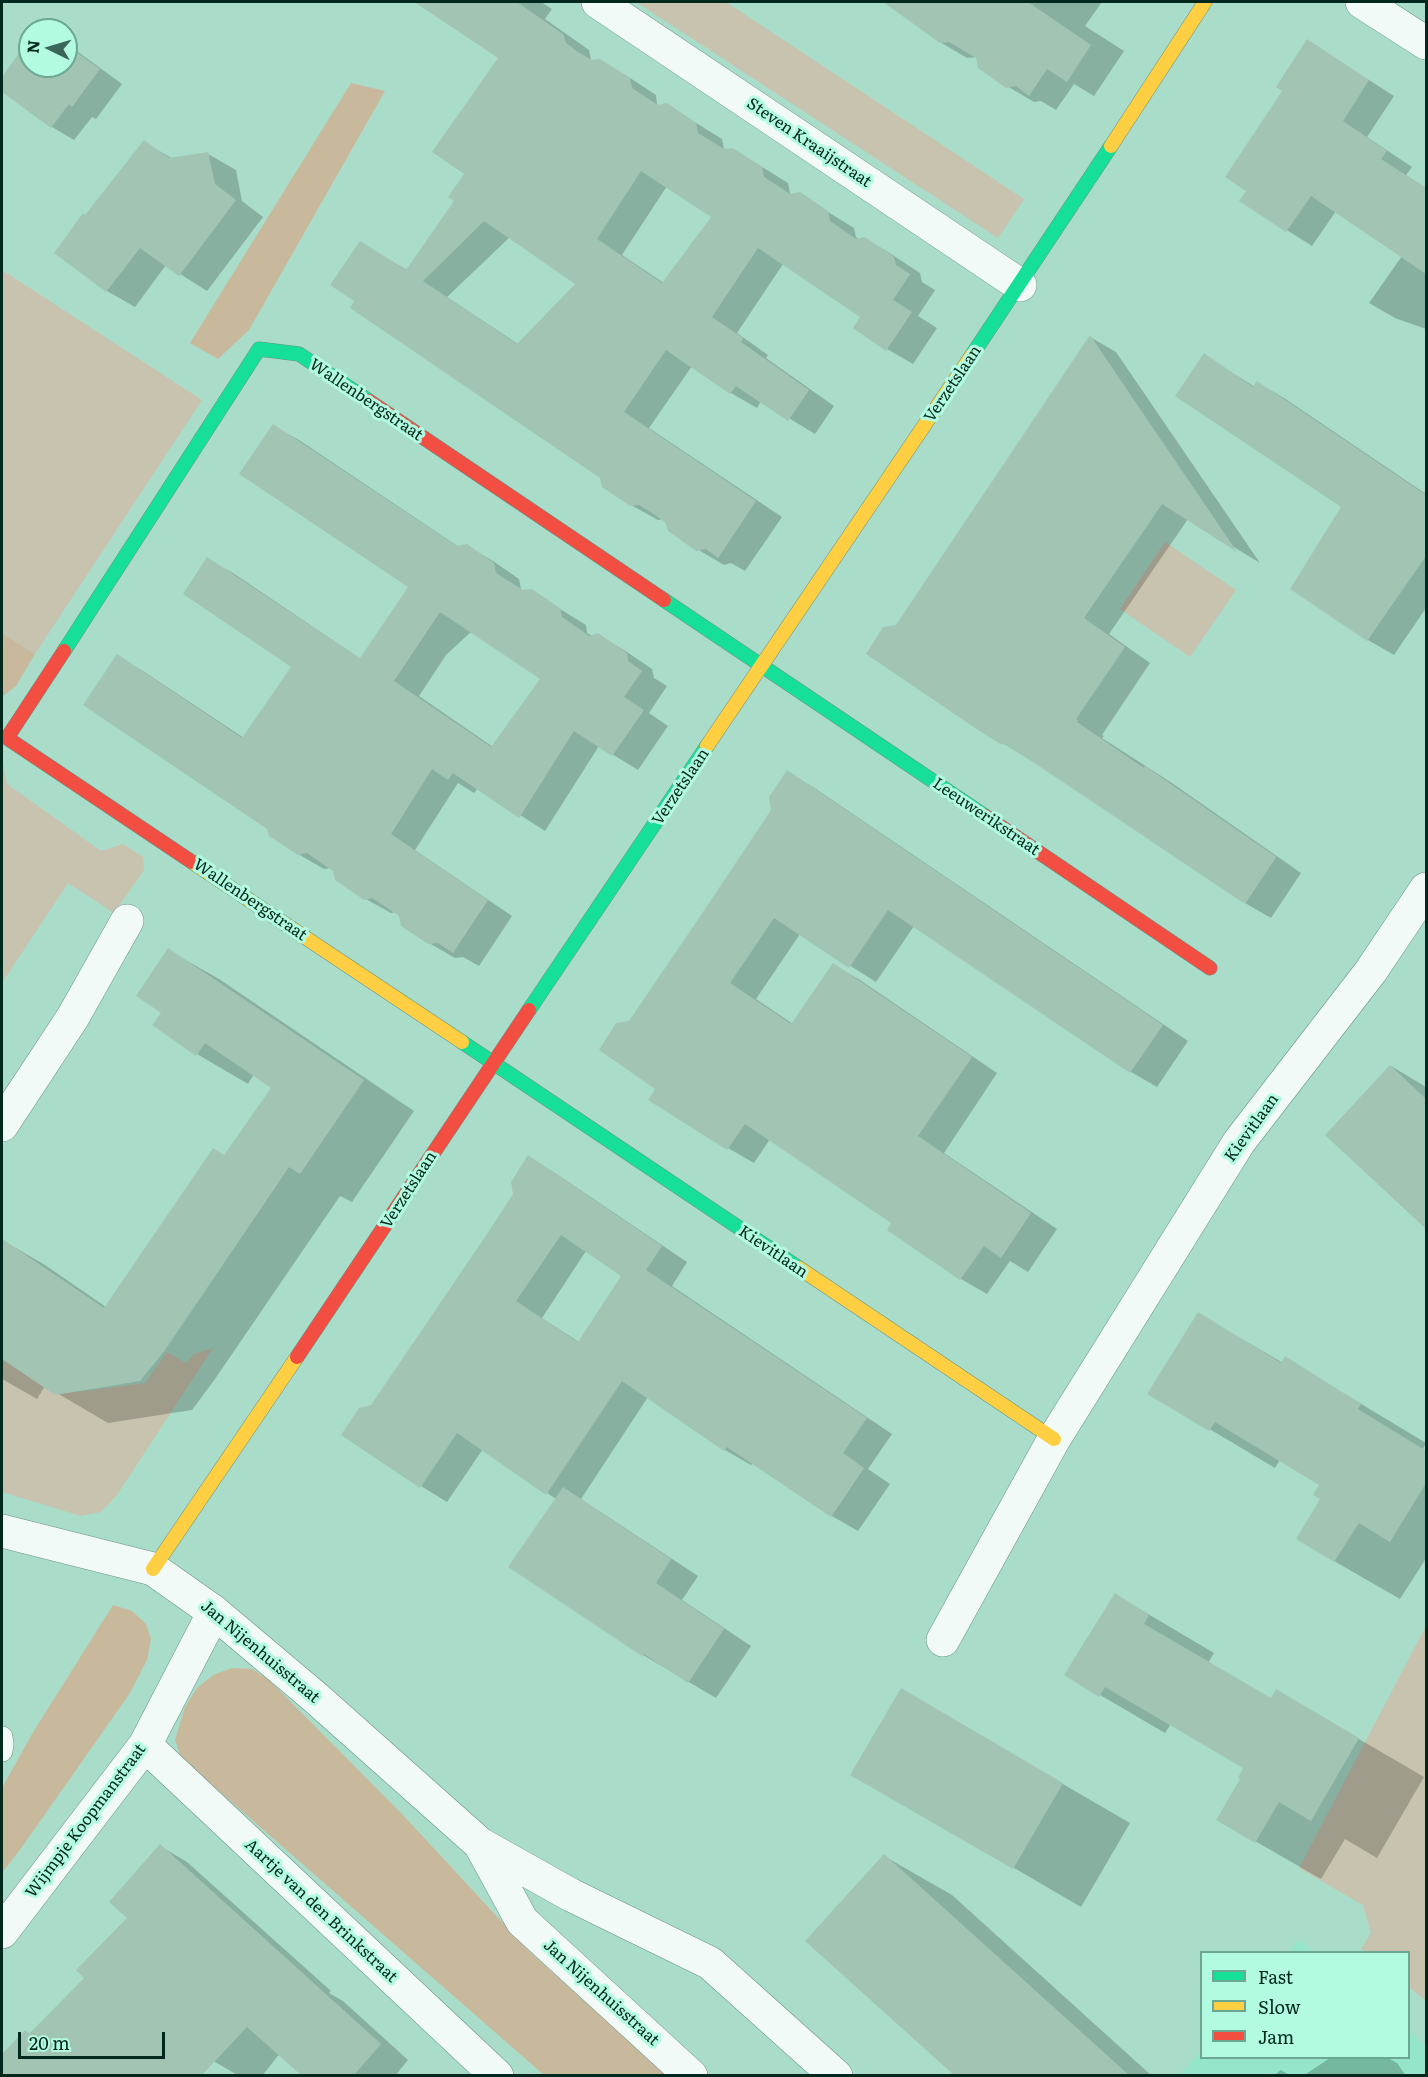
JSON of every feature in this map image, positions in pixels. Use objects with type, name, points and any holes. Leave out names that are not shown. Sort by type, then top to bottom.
[{"type":"street","name":"Steven Kraaijstraat","points":[[598,2],[1020,285]]},
{"type":"street","name":"Verzetslaan","points":[[153,1569],[1020,285],[1205,2]]},
{"type":"street","points":[[1362,2],[1426,43]]},
{"type":"street","name":"Wallenbergstraat","points":[[492,1064],[208,871],[4,737],[259,349],[299,354],[762,667]]},
{"type":"street","name":"Leeuwerikstraat","points":[[762,667],[1210,968]]},
{"type":"street","name":"Kievitlaan","points":[[943,1640],[1054,1440],[1239,1142],[1371,971],[1426,889]]},
{"type":"street","points":[[2,1125],[73,1017],[127,921]]},
{"type":"street","name":"Kievitlaan","points":[[492,1064],[1054,1440]]},
{"type":"street","name":"Jan Nijenhuisstraat","points":[[2,1531],[153,1569],[214,1612],[316,1698],[480,1844],[571,1895],[710,1963],[836,2076]]},
{"type":"street","name":"Wijmpje Koopmanstraat","points":[[2,1932],[145,1745],[214,1612]]},
{"type":"street","name":"Aartje van den Brinkstraat","points":[[145,1745],[483,2070]]},
{"type":"street","name":"Jan Nijenhuisstraat","points":[[480,1844],[522,1922],[691,2076]]},
{"type":"lane","points":[[2,1737],[2,1750]]},
{"type":"shaded area","points":[[636,2],[726,2],[1024,199],[998,238]]},
{"type":"shaded area","points":[[351,83],[385,91],[249,330],[218,359],[190,343]]},
{"type":"shaded area","points":[[2,270],[202,400],[35,654],[2,633]]},
{"type":"shaded area","points":[[1165,542],[1236,590],[1190,657],[1120,609]]},
{"type":"shaded area","points":[[2,633],[35,654],[16,686],[2,697]]},
{"type":"shaded area","points":[[2,758],[7,784],[101,851],[123,844],[143,857],[144,870],[114,913],[68,883],[2,983]]},
{"type":"shaded area","points":[[213,1348],[117,1495],[101,1512],[81,1516],[2,1492],[2,1356],[47,1388],[68,1385],[77,1392],[145,1383],[167,1352],[186,1363],[194,1354]]},
{"type":"shaded area","points":[[113,1605],[132,1611],[146,1624],[151,1639],[147,1660],[130,1693],[2,1873],[2,1788],[32,1734]]},
{"type":"shaded area","points":[[1426,1626],[1426,2001],[1410,1988],[1410,1951],[1364,1951],[1361,1949],[1371,1933],[1363,1905],[1299,1868]]},
{"type":"shaded area","points":[[232,1668],[252,1669],[269,1680],[401,1813],[529,1951],[666,2075],[544,2075],[181,1758],[175,1740],[185,1707],[197,1688],[213,1675]]},
{"type":"shaded area","points":[[1299,1940],[1312,1951],[1289,1951]]},
{"type":"shaded area","points":[[1410,2032],[1426,2046],[1426,2075],[1180,2075],[1200,2052],[1200,2059],[1410,2059]]},
{"type":"building","points":[[414,2],[517,2],[563,34],[566,43],[578,52],[592,60],[600,59],[630,78],[632,88],[658,105],[667,103],[696,123],[698,133],[724,149],[733,148],[762,167],[764,177],[790,194],[800,192],[828,211],[830,221],[856,239],[865,237],[894,257],[896,265],[910,274],[893,300],[912,312],[886,351],[853,328],[860,317],[758,248],[712,317],[743,338],[741,342],[809,390],[788,421],[736,386],[730,394],[666,350],[624,412],[756,501],[718,558],[706,549],[696,551],[668,531],[665,522],[652,513],[639,505],[630,506],[602,487],[600,478],[350,308],[354,301],[330,285],[360,241],[406,270],[454,201],[448,197],[464,174],[432,152],[498,58]],"holes":[[[641,171],[711,217],[662,283],[597,239]],[[484,221],[575,284],[517,344],[423,281]]]},
{"type":"building","points":[[883,2],[1028,2],[1091,45],[1067,82],[1047,69],[1029,96],[1016,86],[1006,88],[978,68],[976,58],[949,42],[940,43]]},
{"type":"building","points":[[1307,39],[1369,80],[1343,121],[1387,151],[1381,159],[1426,188],[1426,274],[1311,196],[1286,232],[1239,201],[1246,191],[1225,177],[1282,91],[1276,87]]},
{"type":"building","points":[[78,53],[100,69],[72,107],[69,104],[51,128],[2,92],[2,77],[18,55],[18,78],[78,78]]},
{"type":"building","points":[[144,140],[169,158],[208,152],[215,184],[236,200],[179,276],[140,248],[106,292],[54,253],[83,213],[85,215]]},
{"type":"building","points":[[1090,335],[1237,552],[1162,504],[1084,618],[1125,647],[1076,719],[1077,722],[1276,857],[1245,904],[866,654],[883,627],[896,625]]},
{"type":"building","points":[[1204,353],[1253,387],[1257,381],[1426,495],[1426,556],[1367,641],[1290,589],[1341,507],[1175,396]]},
{"type":"building","points":[[273,424],[457,546],[467,544],[494,563],[496,573],[523,590],[532,589],[560,608],[562,617],[589,636],[598,633],[627,653],[628,661],[642,671],[624,697],[644,710],[612,756],[574,731],[519,818],[453,773],[448,780],[432,769],[391,834],[488,900],[453,953],[438,943],[428,944],[401,926],[399,916],[372,898],[364,900],[335,880],[333,871],[307,853],[298,855],[269,836],[267,829],[83,705],[117,654],[242,738],[291,667],[183,594],[207,557],[360,658],[408,587],[239,474]],"holes":[[[440,612],[540,679],[491,747],[394,681]]]},
{"type":"building","points":[[787,770],[1163,1025],[1130,1073],[888,910],[849,968],[774,918],[730,983],[791,1024],[833,963],[972,1057],[918,1136],[1031,1213],[1001,1258],[984,1246],[960,1280],[887,1230],[891,1223],[745,1124],[727,1150],[648,1100],[655,1089],[599,1050],[616,1023],[629,1021],[701,915],[771,810],[769,797]]},
{"type":"building","points":[[168,948],[364,1080],[300,1174],[289,1167],[165,1350],[140,1381],[55,1395],[2,1359],[2,1239],[104,1308],[213,1148],[224,1155],[271,1088],[205,1043],[196,1056],[152,1025],[161,1013],[136,996]]},
{"type":"building","points":[[1390,1065],[1426,1099],[1426,1229],[1325,1135]]},
{"type":"building","points":[[528,1155],[662,1246],[646,1270],[867,1418],[843,1453],[864,1468],[831,1517],[727,1447],[724,1451],[622,1381],[546,1495],[457,1433],[420,1488],[341,1435],[359,1408],[371,1405],[487,1234],[513,1194],[511,1182]],"holes":[[[561,1235],[621,1276],[578,1342],[516,1301]]]},
{"type":"building","points":[[1198,1312],[1281,1363],[1285,1356],[1361,1404],[1358,1409],[1426,1451],[1426,1483],[1390,1542],[1359,1523],[1334,1562],[1296,1539],[1320,1499],[1313,1495],[1319,1485],[1215,1422],[1209,1431],[1147,1394]]},
{"type":"building","points":[[563,1487],[671,1559],[656,1583],[724,1629],[688,1683],[644,1654],[642,1656],[508,1567]]},
{"type":"building","points":[[1115,1593],[1149,1615],[1144,1624],[1271,1698],[1276,1689],[1359,1738],[1311,1821],[1279,1802],[1255,1843],[1216,1820],[1240,1779],[1238,1778],[1243,1768],[1105,1687],[1099,1697],[1064,1675]]},
{"type":"building","points":[[901,1688],[1063,1783],[1013,1869],[850,1775]]},
{"type":"building","points":[[160,1844],[381,2044],[353,2076],[302,2076],[247,2027],[201,2076],[2,2076],[2,2054],[25,2030],[29,2034],[84,1978],[76,1970],[127,1918],[109,1902]]},
{"type":"building","points":[[884,1854],[1130,2076],[955,2076],[805,1941]]},
{"type":"traffic: fast","points":[[972,355],[1111,146]]},
{"type":"traffic: fast","points":[[64,651],[259,349],[299,354],[369,401]]},
{"type":"traffic: fast","points":[[664,600],[985,816]]},
{"type":"traffic: fast","points":[[529,1010],[707,746]]},
{"type":"traffic: fast","points":[[462,1042],[799,1268]]},
{"type":"traffic: slow","points":[[1111,146],[1205,2]]},
{"type":"traffic: slow","points":[[707,746],[972,355]]},
{"type":"traffic: slow","points":[[192,862],[462,1042]]},
{"type":"traffic: slow","points":[[799,1268],[1054,1439]]},
{"type":"traffic: slow","points":[[153,1569],[297,1357]]},
{"type":"traffic: jam","points":[[369,401],[664,600]]},
{"type":"traffic: jam","points":[[64,651],[7,738],[192,862]]},
{"type":"traffic: jam","points":[[985,816],[1210,968]]},
{"type":"traffic: jam","points":[[297,1357],[529,1010]]}]
